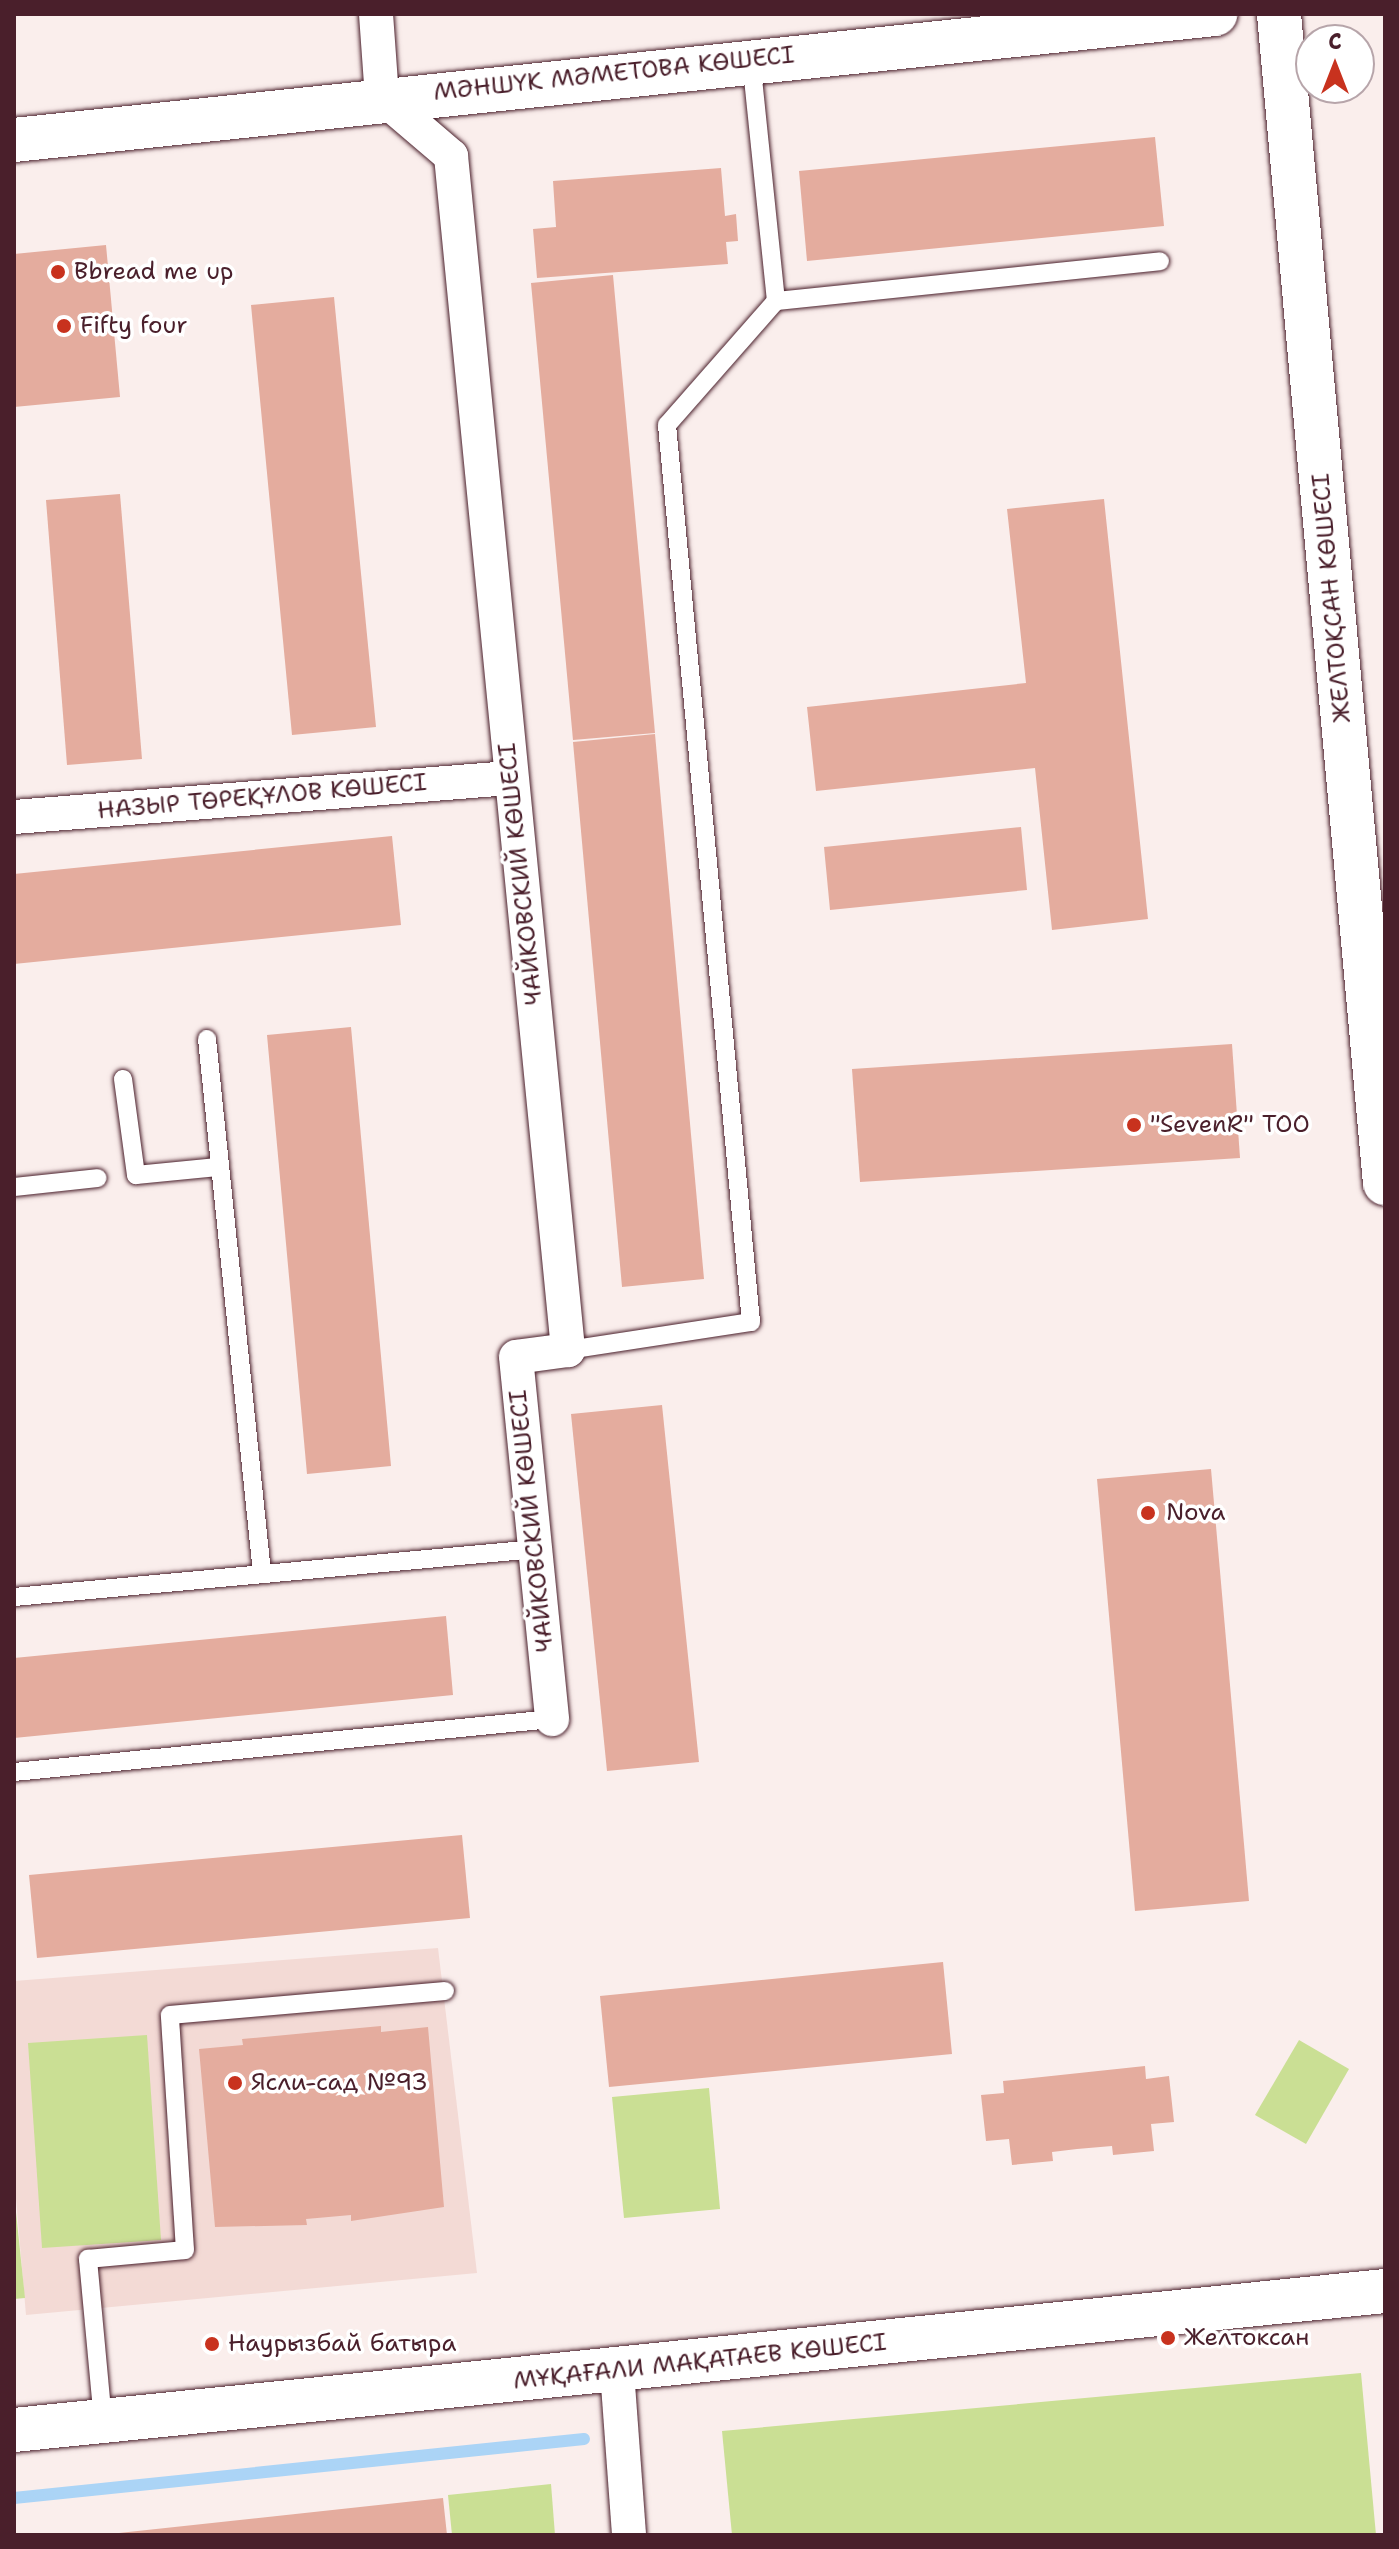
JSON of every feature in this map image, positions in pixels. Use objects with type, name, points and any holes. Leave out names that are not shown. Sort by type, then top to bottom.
[{"type":"main road","name":"МӘНШҮК МӘМЕТОВА КӨШЕСІ","points":[[14,140],[382,97],[1215,14]]},
{"type":"main road","name":"ЖЕЛТОҚСАН КӨШЕСІ","points":[[1279,14],[1385,1183]]},
{"type":"main road","name":"МҰҚАҒАЛИ МАҚАТАЕВ КӨШЕСІ","points":[[14,2430],[1385,2291]]},
{"type":"street","points":[[376,14],[382,97]]},
{"type":"street","name":"ЧАЙКОВСКИЙ КӨШЕСІ","points":[[382,97],[451,156],[568,1350],[516,1357],[552,1719]]},
{"type":"street","name":"НАЗЫР ТӨРЕҚҰЛОВ КӨШЕСІ","points":[[14,817],[510,778]]},
{"type":"street","points":[[617,2371],[629,2535]]},
{"type":"lane","points":[[751,61],[776,301]]},
{"type":"lane","points":[[568,1350],[751,1322],[667,425],[776,301],[1160,261]]},
{"type":"lane","points":[[207,1039],[262,1573]]},
{"type":"lane","points":[[123,1079],[136,1175],[218,1167]]},
{"type":"lane","points":[[14,1187],[98,1178]]},
{"type":"lane","points":[[14,1597],[535,1549]]},
{"type":"lane","points":[[14,1772],[552,1719]]},
{"type":"lane","points":[[103,2421],[88,2259],[185,2250],[170,2015],[445,1991]]},
{"type":"shaded area","name":"Ясли-сад №93","points":[[438,1948],[477,2273],[26,2315],[14,2175],[14,1981]]},
{"type":"green space","points":[[147,2035],[161,2240],[42,2248],[28,2043]]},
{"type":"green space","points":[[1299,2040],[1349,2069],[1306,2144],[1255,2115]]},
{"type":"green space","points":[[709,2088],[720,2209],[624,2218],[612,2097]]},
{"type":"green space","points":[[14,2193],[25,2298],[14,2299]]},
{"type":"green space","points":[[1361,2373],[1376,2535],[732,2535],[722,2431]]},
{"type":"green space","points":[[551,2484],[555,2535],[452,2535],[448,2495]]},
{"type":"building","points":[[1155,137],[1164,226],[807,261],[799,171]]},
{"type":"building","points":[[721,168],[725,216],[736,214],[738,241],[726,242],[728,264],[537,278],[533,229],[556,227],[553,181]]},
{"type":"building","name":"Fifty four","points":[[106,245],[120,397],[14,407],[14,254]]},
{"type":"building","points":[[613,275],[655,733],[573,740],[531,283]]},
{"type":"building","points":[[334,297],[376,727],[292,735],[251,305]]},
{"type":"building","points":[[120,494],[142,759],[67,765],[46,500]]},
{"type":"building","points":[[1104,499],[1148,919],[1052,930],[1035,768],[816,791],[807,707],[1026,683],[1007,509]]},
{"type":"building","points":[[655,734],[704,1279],[622,1287],[573,742]]},
{"type":"building","points":[[1021,827],[1027,890],[830,910],[824,847]]},
{"type":"building","points":[[392,836],[401,925],[14,964],[14,874]]},
{"type":"building","points":[[351,1027],[391,1466],[307,1474],[267,1035]]},
{"type":"building","points":[[1232,1044],[1240,1158],[860,1182],[852,1069]]},
{"type":"building","points":[[662,1405],[699,1762],[607,1771],[571,1414]]},
{"type":"building","points":[[1211,1469],[1249,1901],[1135,1911],[1097,1479]]},
{"type":"building","points":[[446,1616],[453,1695],[14,1738],[14,1658]]},
{"type":"building","points":[[462,1835],[470,1918],[37,1958],[29,1875]]},
{"type":"building","points":[[943,1962],[952,2054],[609,2087],[600,1996]]},
{"type":"building","points":[[381,2026],[381,2032],[428,2027],[444,2207],[351,2221],[351,2215],[306,2219],[307,2225],[215,2227],[199,2049],[243,2045],[242,2039]]},
{"type":"building","points":[[1145,2066],[1146,2079],[1169,2076],[1174,2122],[1151,2124],[1154,2151],[1113,2155],[1112,2146],[1077,2149],[1052,2152],[1053,2161],[1012,2165],[1009,2139],[986,2141],[981,2095],[1004,2093],[1003,2081]]},
{"type":"building","points":[[443,2498],[447,2535],[119,2535],[119,2533]]},
{"type":"waterway","points":[[14,2498],[584,2439]]},
{"type":"place","name":"Bbread me up","points":[[58,272]]},
{"type":"place","name":"Fifty four","points":[[64,326]]},
{"type":"place","name":"\"SevenR\" ТОО","points":[[1134,1125]]},
{"type":"place","name":"Nova","points":[[1148,1513]]},
{"type":"place","name":"Ясли-сад №93","points":[[235,2083]]},
{"type":"place","name":"Желтоксан","points":[[1168,2338]]},
{"type":"place","name":"Наурызбай батыра","points":[[212,2344]]}]
